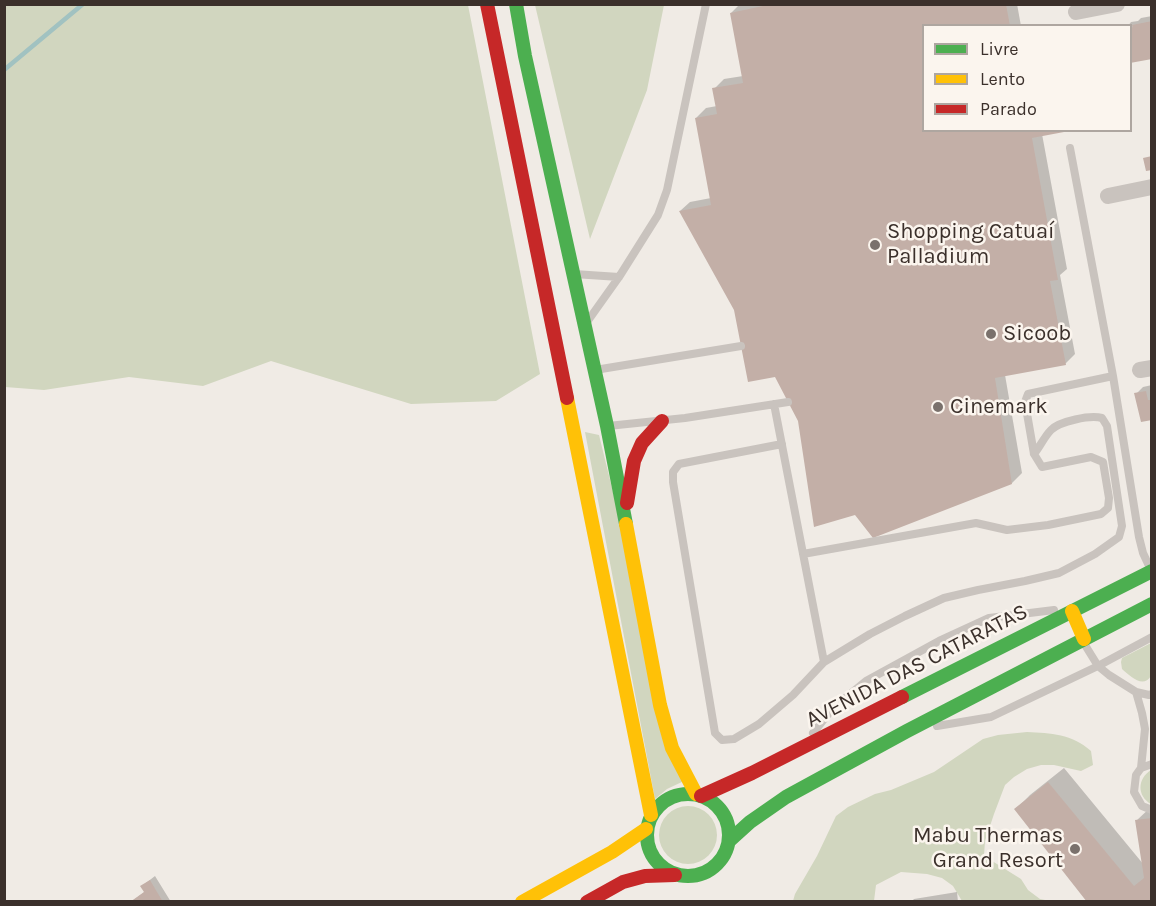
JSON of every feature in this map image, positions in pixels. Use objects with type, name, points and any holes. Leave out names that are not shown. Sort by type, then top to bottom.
[{"type":"main road","points":[[487,4],[651,815]]},
{"type":"main road","points":[[516,4],[525,56],[595,370],[597,425],[625,519],[660,705],[672,748],[698,795],[722,811],[727,820],[729,841]]},
{"type":"main road","points":[[553,328],[564,358],[578,417],[597,425]]},
{"type":"main road","points":[[625,519],[634,460],[642,443],[662,421]]},
{"type":"main road","name":"AVENIDA DAS CATARATAS","points":[[698,795],[752,773],[1152,571]]},
{"type":"main road","points":[[587,902],[622,882],[645,876],[695,877],[714,868],[721,860],[729,841],[750,822],[786,797],[907,731],[1152,604]]},
{"type":"main road","points":[[1072,611],[1084,639]]},
{"type":"main road","points":[[675,875],[657,864],[651,855],[646,828],[651,815],[666,800],[686,794],[698,795]]},
{"type":"main road","points":[[522,902],[612,852],[646,828]]},
{"type":"street","points":[[1076,12],[1117,4]]},
{"type":"street","points":[[1108,196],[1152,187]]},
{"type":"lane","points":[[585,325],[658,215],[667,190],[705,7],[713,4]]},
{"type":"lane","points":[[1070,148],[1113,376],[1139,537],[1143,553],[1152,571]]},
{"type":"lane","points":[[574,274],[619,277]]},
{"type":"lane","points":[[595,370],[741,346]]},
{"type":"lane","points":[[803,554],[976,524],[1007,530],[1048,525],[1101,514],[1108,508],[1109,498],[1103,462],[1091,457],[1042,467],[1034,454],[1025,402],[1028,394],[1113,376]]},
{"type":"lane","points":[[597,425],[662,421],[788,402]]},
{"type":"lane","points":[[774,404],[824,662]]},
{"type":"lane","points":[[782,444],[679,464],[673,472],[715,733],[722,740],[734,739],[759,724],[793,695],[824,662],[905,616],[944,598],[1059,573],[1095,554],[1119,537],[1122,526],[1107,426],[1102,418],[1094,416],[1060,423],[1050,430],[1034,454]]},
{"type":"lane","points":[[801,748],[833,708],[866,681],[939,641],[989,618],[1054,610],[1072,611]]},
{"type":"lane","points":[[907,731],[991,717],[1098,666],[1152,637]]},
{"type":"lane","points":[[1084,639],[1086,647],[1098,666],[1136,692],[1152,694]]},
{"type":"lane","points":[[1136,692],[1145,729],[1142,768]]},
{"type":"lane","points":[[1152,764],[1142,768],[1136,775],[1134,792],[1142,806],[1152,810]]},
{"type":"green space","points":[[4,5],[468,5],[540,374],[496,401],[411,404],[271,361],[203,386],[129,377],[44,390],[5,387]]},
{"type":"green space","points":[[535,5],[664,5],[647,90],[590,239]]},
{"type":"green space","points":[[585,432],[599,435],[684,781],[667,789],[655,799]]},
{"type":"green space","points":[[1151,643],[1151,676],[1148,680],[1140,681],[1122,669],[1122,658]]},
{"type":"green space","points":[[1027,732],[1053,734],[1084,745],[1091,751],[1093,765],[1081,771],[1054,765],[1041,765],[1027,769],[1014,777],[1005,785],[985,841],[984,856],[1021,879],[1028,890],[1040,899],[1050,901],[962,901],[953,886],[942,878],[901,872],[876,885],[874,901],[793,901],[836,816],[848,807],[875,794],[891,790],[934,772],[983,739]]},
{"type":"green space","points":[[1151,770],[1151,804],[1143,797],[1140,787],[1143,778]]},
{"type":"green space","points":[[688,806],[699,808],[709,814],[715,824],[717,835],[715,846],[709,856],[699,862],[688,864],[677,862],[667,856],[661,846],[659,835],[661,824],[667,814],[677,808]]},
{"type":"building","name":"Shopping Catuaí Palladium","points":[[772,4],[1006,4],[1010,24],[922,24],[922,132],[1064,132],[1032,138],[1058,280],[1050,281],[1066,365],[995,378],[1012,484],[873,538],[855,515],[814,527],[798,421],[775,377],[748,382],[734,310],[679,211],[711,205],[695,118],[717,114],[712,88],[743,83],[730,13]]},
{"type":"building","points":[[1152,21],[1152,59],[1132,63],[1132,25]]},
{"type":"building","points":[[1152,156],[1152,170],[1146,171],[1143,158]]},
{"type":"building","points":[[1146,391],[1148,400],[1152,400],[1152,420],[1141,422],[1134,393]]},
{"type":"building","name":"Mabu Thermas Grand Resort","points":[[1048,782],[1134,886],[1144,878],[1135,820],[1152,818],[1152,902],[1087,902],[1014,809]]},
{"type":"building","points":[[150,880],[163,902],[130,902],[144,892],[140,886]]},
{"type":"waterway","points":[[4,70],[83,4]]},
{"type":"traffic: fast","points":[[516,4],[525,56],[607,426],[626,524]]},
{"type":"traffic: fast","points":[[902,697],[1152,571]]},
{"type":"traffic: fast","points":[[729,841],[750,822],[786,797],[907,731],[1152,604]]},
{"type":"traffic: fast","points":[[688,794],[704,797],[717,806],[726,819],[729,835],[726,851],[717,864],[704,873],[688,876],[672,873],[659,864],[650,851],[647,835],[650,819],[659,806],[672,797],[688,794]]},
{"type":"traffic: slow","points":[[567,398],[651,815]]},
{"type":"traffic: slow","points":[[626,524],[660,705],[672,748],[696,794]]},
{"type":"traffic: slow","points":[[1072,611],[1084,639]]},
{"type":"traffic: slow","points":[[522,902],[612,852],[646,829]]},
{"type":"traffic: jam","points":[[487,4],[567,398]]},
{"type":"traffic: jam","points":[[627,503],[634,461],[642,443],[662,421]]},
{"type":"traffic: jam","points":[[701,796],[752,773],[902,697]]},
{"type":"traffic: jam","points":[[587,902],[623,882],[645,876],[675,875]]},
{"type":"place","name":"Shopping Catuaí Palladium","points":[[875,245]]},
{"type":"place","name":"Sicoob","points":[[991,334]]},
{"type":"place","name":"Cinemark","points":[[938,407]]},
{"type":"place","name":"Mabu Thermas Grand Resort","points":[[1075,849]]}]
